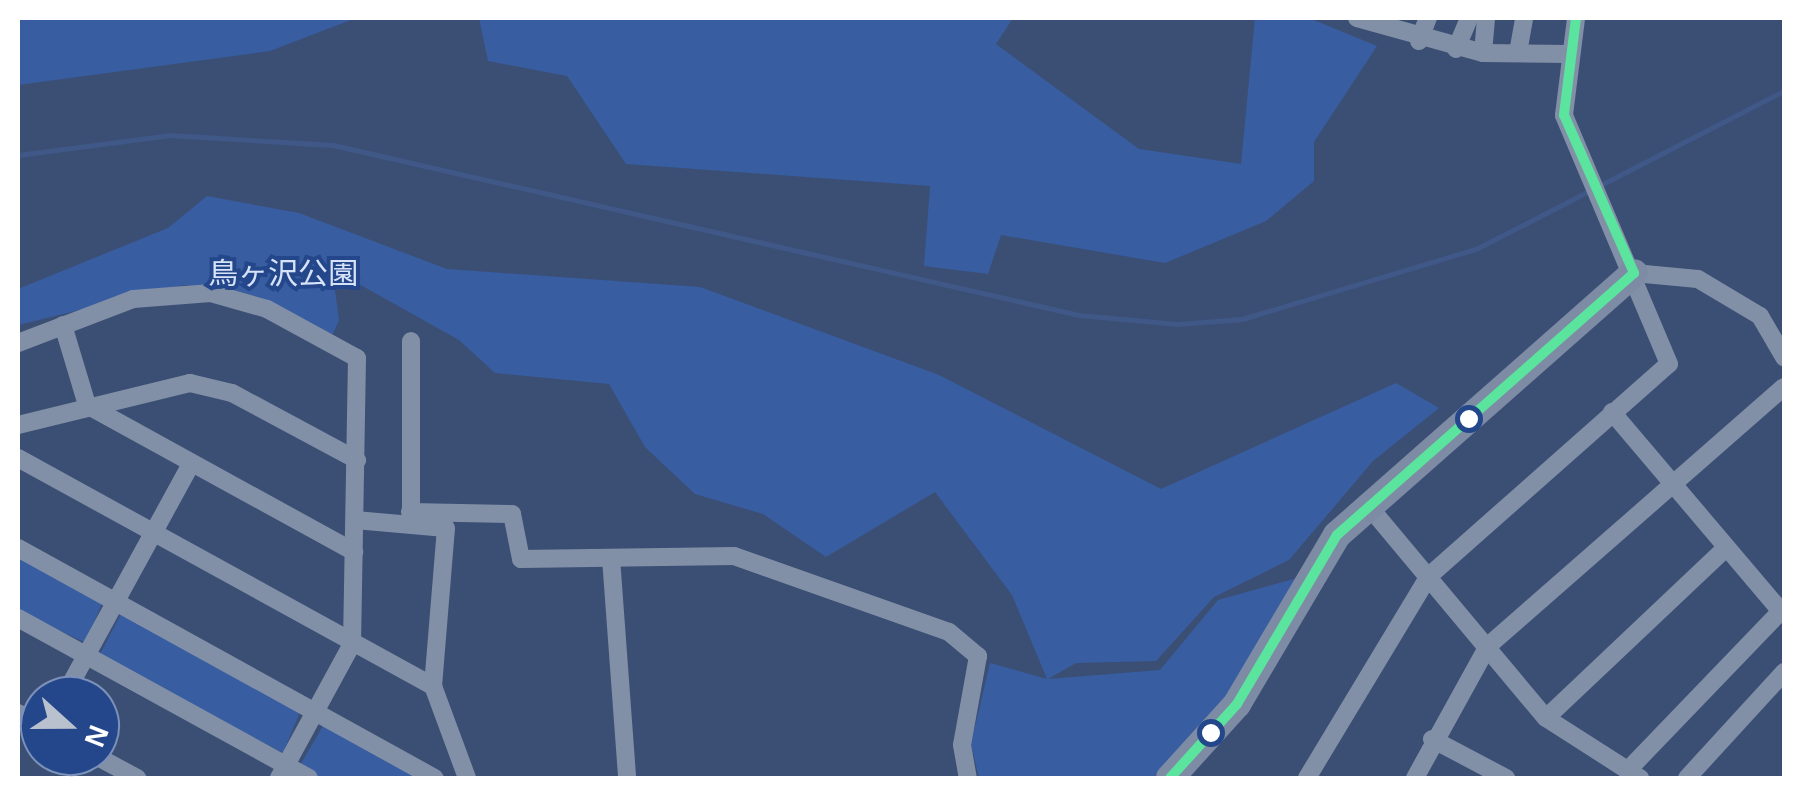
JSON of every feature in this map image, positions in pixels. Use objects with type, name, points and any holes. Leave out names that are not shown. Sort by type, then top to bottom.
[{"type":"street","points":[[1356,18],[1385,23],[1419,42],[1483,53],[1568,54]]},
{"type":"street","points":[[1419,42],[1428,18]]},
{"type":"street","points":[[1456,48],[1469,18]]},
{"type":"street","points":[[1483,53],[1486,18]]},
{"type":"street","points":[[1518,53],[1524,18]]},
{"type":"street","points":[[1307,778],[1429,576],[1669,364],[1634,273],[1564,115],[1568,54],[1576,18]]},
{"type":"street","points":[[1183,774],[1237,704],[1312,572],[1366,503],[1634,273],[1698,279],[1760,316],[1784,356]]},
{"type":"street","points":[[18,343],[158,294],[211,293],[267,309],[357,358],[352,644],[283,772]]},
{"type":"street","points":[[63,325],[87,405],[354,552]]},
{"type":"street","points":[[410,518],[411,341]]},
{"type":"street","points":[[18,425],[172,384],[212,386],[357,460]]},
{"type":"street","points":[[1415,778],[1432,740],[1488,646],[1784,386]]},
{"type":"street","points":[[1366,503],[1546,718],[1634,775],[1781,611],[1612,412]]},
{"type":"street","points":[[18,458],[433,686]]},
{"type":"street","points":[[75,676],[192,464]]},
{"type":"street","points":[[355,520],[512,514],[521,559],[734,556],[949,632],[978,656],[962,745],[968,778]]},
{"type":"street","points":[[410,518],[446,528],[433,686],[467,778]]},
{"type":"street","points":[[18,548],[435,778]]},
{"type":"street","points":[[1546,718],[1726,548]]},
{"type":"street","points":[[611,558],[627,778]]},
{"type":"street","points":[[18,618],[283,772],[309,778]]},
{"type":"street","points":[[1687,778],[1784,672]]},
{"type":"street","points":[[1432,740],[1506,778]]},
{"type":"green space","points":[[18,18],[356,18],[270,51],[18,85]]},
{"type":"green space","points":[[479,18],[1013,18],[996,44],[1139,149],[1241,164],[1255,18],[1309,18],[1377,46],[1314,142],[1314,181],[1266,221],[1165,263],[1001,235],[988,274],[924,266],[930,186],[626,164],[567,76],[488,61]]},
{"type":"green space","name":"鳥ヶ沢公園","points":[[207,196],[299,213],[447,269],[700,287],[939,375],[1161,489],[1396,383],[1439,408],[1373,461],[1289,560],[1214,597],[1156,661],[1076,663],[1048,679],[1160,670],[1218,600],[1301,577],[1208,729],[1153,778],[979,778],[971,744],[990,663],[1047,679],[1012,595],[935,492],[826,557],[763,514],[695,494],[645,447],[609,384],[495,373],[459,340],[332,269],[339,320],[332,336],[223,288],[184,285],[18,325],[18,289],[168,228]]},
{"type":"green space","points":[[18,556],[102,603],[86,643],[18,611]]},
{"type":"green space","points":[[122,612],[300,712],[283,753],[99,656]]},
{"type":"green space","points":[[324,724],[424,778],[320,778],[299,767]]},
{"type":"waterway","points":[[18,155],[169,135],[333,145],[1079,315],[1178,324],[1242,319],[1476,249],[1784,91]]},
{"type":"transit line","points":[[1576,18],[1564,115],[1634,273]]},
{"type":"transit line","points":[[1170,778],[1237,704],[1337,535],[1634,273]]}]
